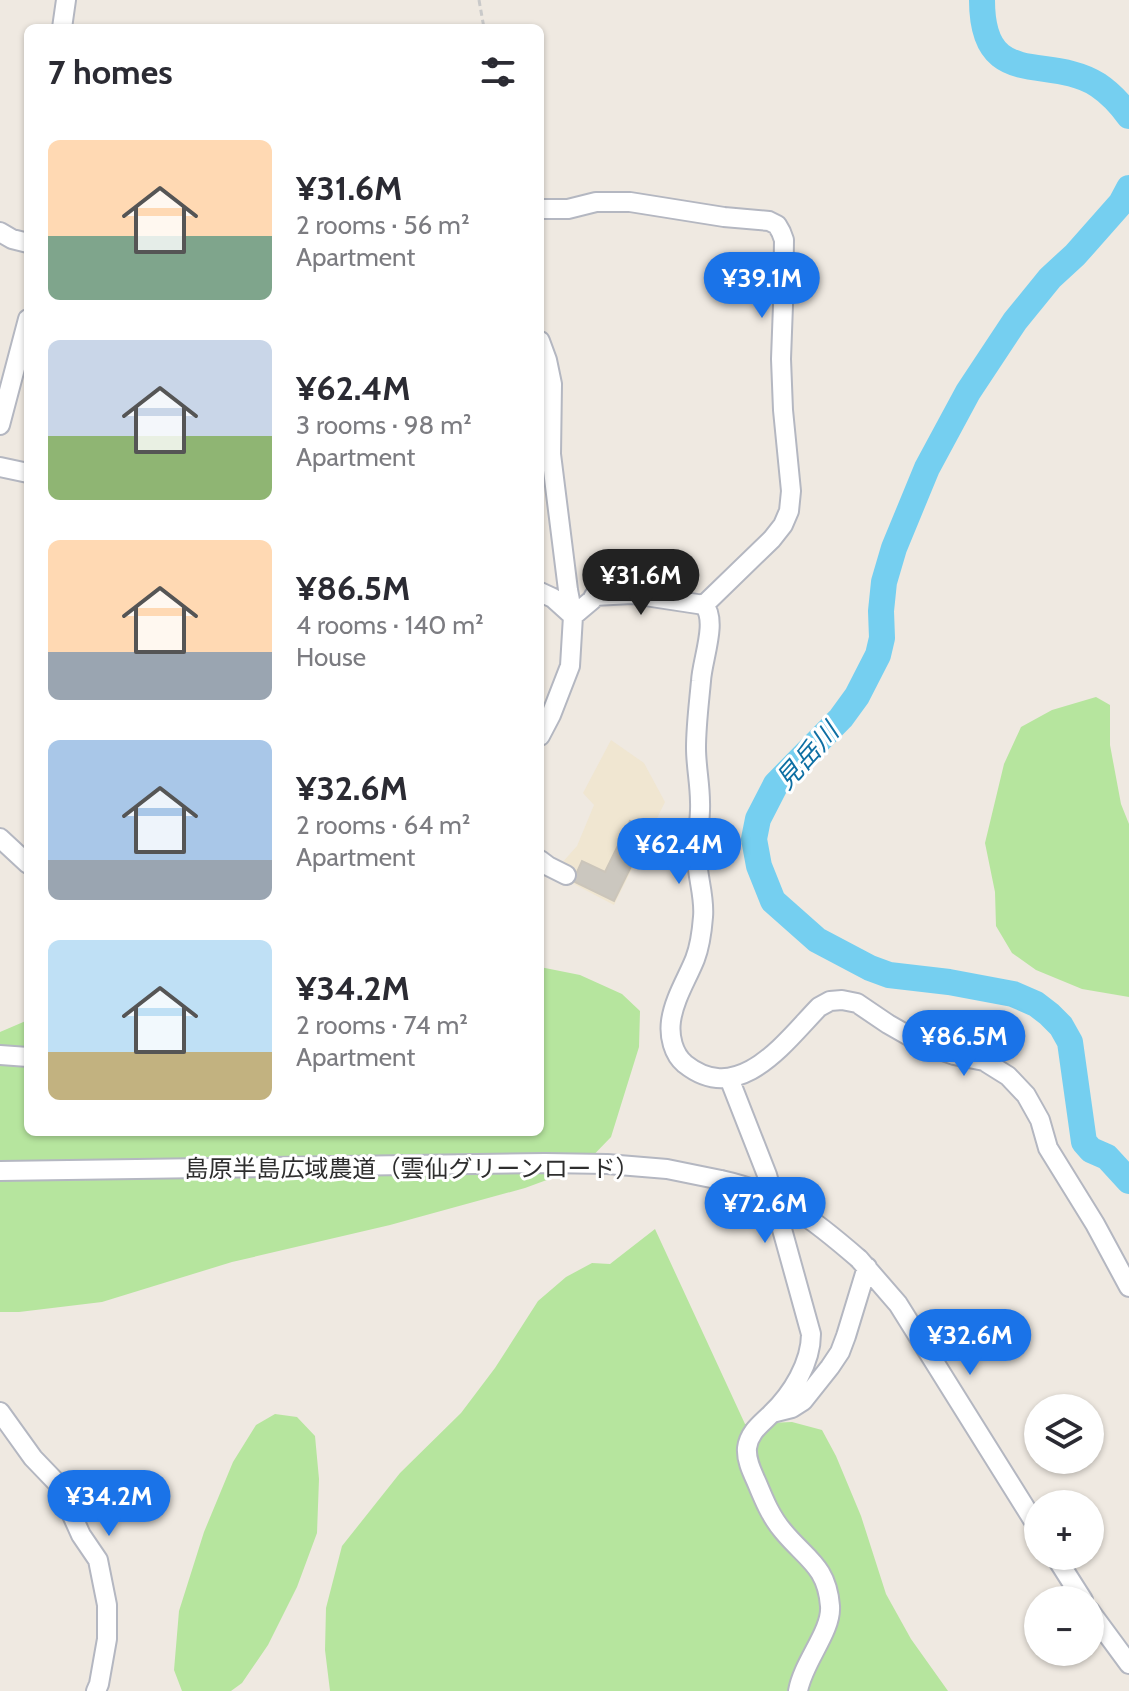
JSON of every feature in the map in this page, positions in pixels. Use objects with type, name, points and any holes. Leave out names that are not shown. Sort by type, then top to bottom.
[{"type":"street","points":[[63,24],[66,0]]},
{"type":"street","points":[[544,209],[568,209],[596,202],[630,202],[769,221],[777,225],[781,232],[784,240],[781,359],[791,491],[789,511],[772,539],[704,605]]},
{"type":"street","points":[[0,232],[24,242]]},
{"type":"street","points":[[0,425],[24,334]]},
{"type":"street","points":[[544,352],[552,384],[551,454],[573,616],[570,666],[544,728]]},
{"type":"street","points":[[0,467],[24,472]]},
{"type":"street","points":[[544,594],[573,616]]},
{"type":"street","points":[[573,616],[594,596],[632,594],[704,605],[710,611],[696,749],[700,803],[697,857],[703,915],[696,955],[670,1024],[672,1043],[679,1059],[693,1071],[710,1078],[729,1078],[747,1073],[764,1064],[819,1007],[830,1001],[842,1000],[857,1003],[923,1044],[984,1061],[1008,1076],[1026,1095],[1040,1120],[1048,1148],[1129,1287]]},
{"type":"street","points":[[0,838],[24,860]]},
{"type":"street","points":[[544,863],[566,875]]},
{"type":"street","points":[[0,1055],[24,1057]]},
{"type":"street","points":[[729,1078],[767,1175],[811,1334],[811,1350],[805,1366],[772,1413],[761,1421],[751,1435],[747,1449],[750,1469],[771,1515],[822,1573],[829,1593],[831,1611],[826,1627],[800,1678],[798,1691]]},
{"type":"street","name":"島原半島広域農道（雲仙グリーンロード）","points":[[0,1171],[607,1164],[667,1169],[745,1185],[785,1202],[828,1231],[863,1263],[898,1304],[924,1342],[1024,1505]]},
{"type":"street","points":[[772,1413],[792,1408],[803,1401],[840,1352],[863,1263]]},
{"type":"street","points":[[0,1412],[33,1458],[58,1484],[81,1535],[98,1560],[107,1605],[107,1639],[96,1691]]},
{"type":"street","points":[[1104,1630],[1129,1664]]},
{"type":"path","points":[[479,0],[483,24]]},
{"type":"shaded area","points":[[611,740],[644,763],[665,802],[614,905],[553,873],[577,846],[594,805],[583,793]]},
{"type":"green space","points":[[1096,697],[1110,705],[1110,745],[1121,804],[1129,824],[1129,997],[1082,989],[1036,970],[1012,953],[996,926],[995,892],[985,843],[1004,764],[1021,727],[1052,710]]},
{"type":"green space","points":[[544,968],[580,975],[622,994],[640,1011],[639,1047],[611,1137],[582,1167],[525,1188],[390,1225],[232,1262],[102,1302],[19,1312],[0,1312],[0,1032],[24,1022],[24,1136],[544,1136]]},
{"type":"green space","points":[[655,1229],[745,1424],[792,1422],[822,1430],[861,1516],[886,1594],[911,1639],[948,1691],[330,1691],[325,1650],[326,1608],[342,1546],[400,1473],[461,1413],[495,1368],[538,1301],[566,1277],[592,1263],[610,1264]]},
{"type":"green space","points":[[275,1414],[297,1417],[315,1436],[319,1479],[317,1533],[297,1587],[268,1645],[242,1683],[231,1691],[182,1691],[174,1670],[179,1611],[204,1532],[233,1462],[256,1425]]},
{"type":"building","points":[[630,821],[649,830],[614,901],[573,881],[582,861],[605,872]]},
{"type":"waterway","name":"見岳川","points":[[982,0],[985,29],[993,48],[1006,59],[1021,65],[1079,76],[1102,88],[1129,116]]},
{"type":"waterway","name":"見岳川","points":[[1129,188],[1121,203],[1050,278],[1015,321],[968,392],[927,468],[894,548],[884,582],[882,638],[878,655],[857,696],[841,718],[776,784],[758,819],[754,839],[759,866],[773,901],[817,940],[889,975],[1013,994],[1036,1004],[1049,1014],[1070,1042],[1084,1142],[1091,1150],[1107,1157],[1129,1181]]}]
